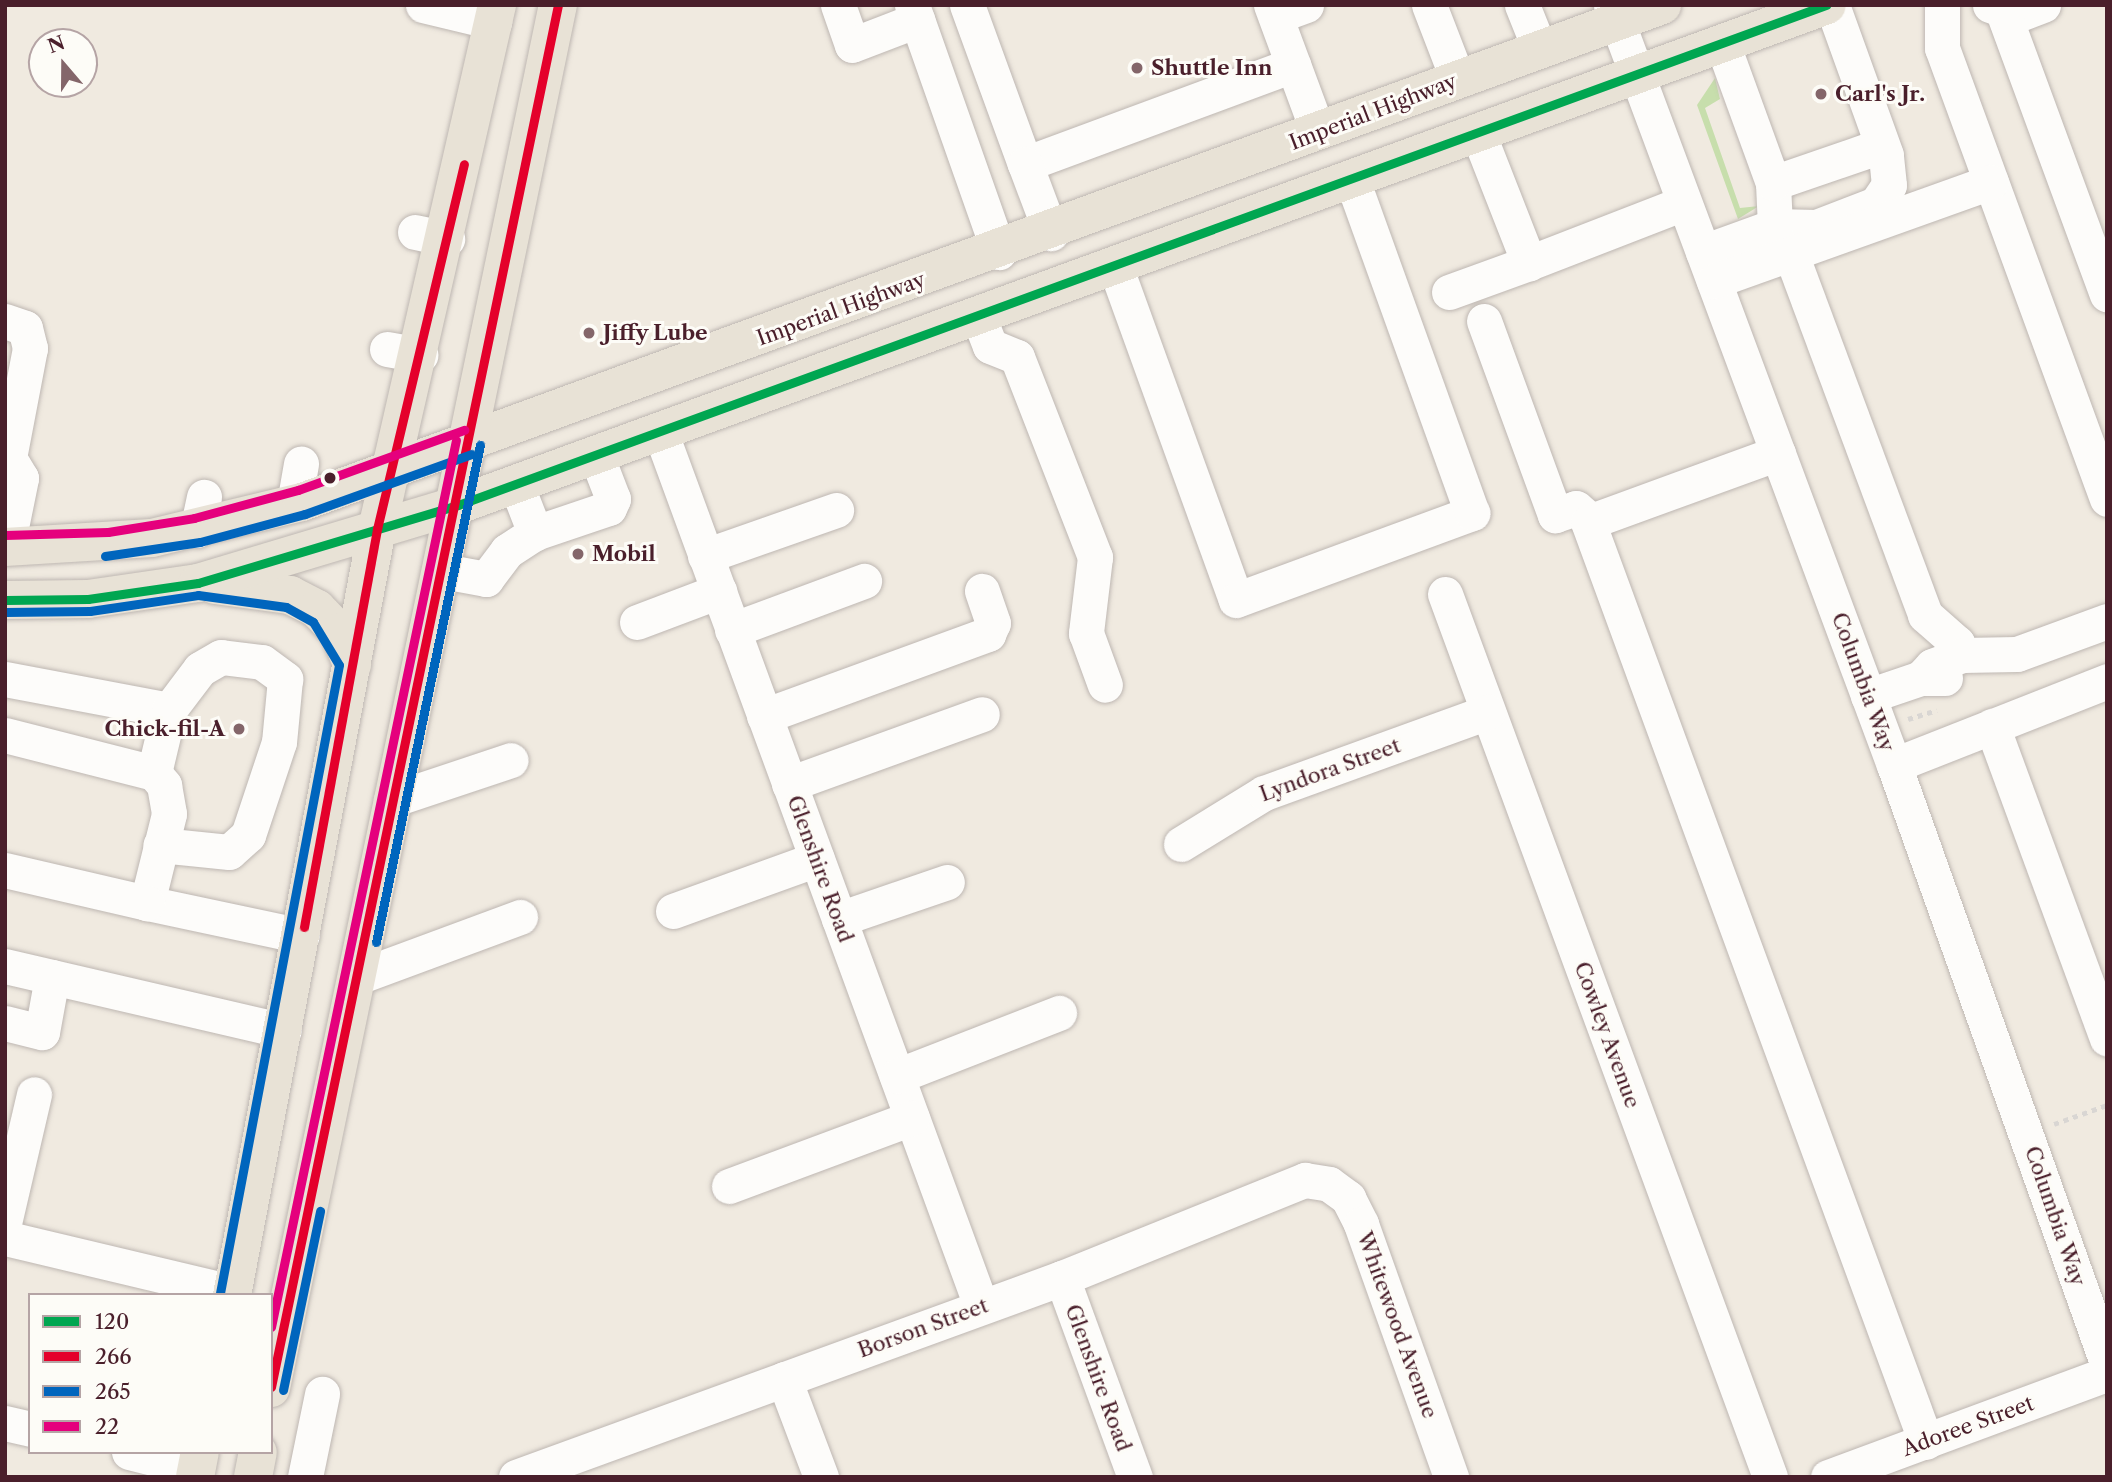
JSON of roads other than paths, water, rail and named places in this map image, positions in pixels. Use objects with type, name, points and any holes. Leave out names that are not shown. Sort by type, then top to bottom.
[{"type":"main road","points":[[273,1378],[391,800],[458,505],[468,442],[558,5]]},
{"type":"main road","name":"Imperial Highway","points":[[6,547],[109,544],[201,513],[294,504],[393,471],[1051,233],[1539,50],[1614,14],[1662,5]]},
{"type":"main road","points":[[5,600],[88,599],[198,583],[458,505],[1829,5]]},
{"type":"main road","points":[[232,1293],[284,1031],[377,529],[393,471],[404,352],[431,236],[495,14]]},
{"type":"main road","points":[[198,583],[290,595],[317,609],[340,632],[352,664]]},
{"type":"main road","points":[[253,1477],[258,1454]]},
{"type":"street","points":[[838,5],[852,44],[914,13],[956,155],[999,252]]},
{"type":"street","points":[[967,5],[1051,233]]},
{"type":"street","points":[[1429,5],[1458,80]]},
{"type":"street","points":[[1522,5],[1539,50]]},
{"type":"street","points":[[1713,278],[1788,251],[1825,223],[1876,204],[1889,185],[1885,155],[1829,5]]},
{"type":"street","points":[[2043,5],[1996,9],[2107,294]]},
{"type":"street","points":[[439,7],[495,14]]},
{"type":"street","points":[[1284,9],[1293,65],[1318,132]]},
{"type":"street","name":"Columbia Way","points":[[1614,14],[1894,765],[2107,1363]]},
{"type":"street","points":[[1935,15],[1991,182],[2107,499]]},
{"type":"street","points":[[1722,43],[1773,183],[1788,251],[1924,615],[1958,643],[1970,657]]},
{"type":"street","points":[[1025,164],[1293,65]]},
{"type":"street","points":[[1478,133],[1529,263]]},
{"type":"street","points":[[1773,183],[1866,151]]},
{"type":"street","points":[[1115,266],[1236,600],[1262,591],[1472,513],[1352,179]]},
{"type":"street","points":[[1713,278],[1991,182]]},
{"type":"street","points":[[1449,292],[1684,203]]},
{"type":"street","points":[[978,316],[990,346],[1017,357],[1095,557],[1086,634],[1105,685]]},
{"type":"street","points":[[5,321],[19,323],[30,336],[9,458],[13,480],[6,547]]},
{"type":"street","points":[[1484,321],[1555,515],[1576,508],[1591,520],[1926,1442]]},
{"type":"street","name":"Glenshire Road","points":[[660,431],[981,1307]]},
{"type":"street","points":[[1591,520],[1778,453]]},
{"type":"street","points":[[443,571],[486,579],[507,551],[535,533],[609,508],[613,499],[596,455]]},
{"type":"street","points":[[294,504],[301,464]]},
{"type":"street","points":[[516,484],[535,533]]},
{"type":"street","points":[[705,556],[836,510]]},
{"type":"street","points":[[733,629],[864,581]]},
{"type":"street","points":[[638,622],[719,591]]},
{"type":"street","points":[[764,716],[988,634],[993,623],[982,591]]},
{"type":"street","name":"Cowley Avenue","points":[[1445,594],[1770,1477]]},
{"type":"street","points":[[1868,696],[1922,678],[1932,666],[1970,657],[2017,654],[2107,621]]},
{"type":"street","points":[[155,773],[169,710],[200,669],[221,657],[262,662],[285,679],[279,742],[248,835],[229,852],[160,845]]},
{"type":"street","points":[[5,679],[169,710]]},
{"type":"street","points":[[1894,765],[2107,681]]},
{"type":"street","name":"Lyndora Street","points":[[1181,844],[1264,793],[1488,712]]},
{"type":"street","points":[[789,784],[982,714]]},
{"type":"street","points":[[1992,726],[2107,1038]]},
{"type":"street","points":[[5,735],[155,773],[164,785],[169,814],[147,903]]},
{"type":"street","points":[[391,800],[511,760]]},
{"type":"street","points":[[673,911],[817,859]]},
{"type":"street","points":[[5,870],[302,936]]},
{"type":"street","points":[[839,919],[947,881]]},
{"type":"street","points":[[355,978],[520,917]]},
{"type":"street","points":[[5,966],[284,1031]]},
{"type":"street","points":[[5,1023],[42,1032],[52,977]]},
{"type":"street","points":[[897,1076],[1059,1013]]},
{"type":"street","points":[[5,1219],[34,1094]]},
{"type":"street","points":[[729,1186],[912,1118]]},
{"type":"street","name":"Borson Street","points":[[516,1477],[1062,1278],[1235,1212],[1284,1186],[1328,1184]]},
{"type":"street","name":"Whitewood Avenue","points":[[1328,1184],[1348,1198],[1361,1224],[1451,1477]]},
{"type":"street","points":[[5,1238],[232,1293]]},
{"type":"street","name":"Glenshire Road","points":[[1062,1278],[1135,1477]]},
{"type":"street","name":"Adoree Street","points":[[1828,1477],[2107,1374]]},
{"type":"street","points":[[784,1379],[821,1477]]},
{"type":"street","points":[[305,1477],[323,1394]]},
{"type":"street","points":[[5,1423],[28,1429]]},
{"type":"street","points":[[139,1454],[197,1466]]},
{"type":"place","name":"Shuttle Inn","points":[[1137,68]]},
{"type":"place","name":"Carl's Jr.","points":[[1821,94]]},
{"type":"place","name":"Jiffy Lube","points":[[589,333]]},
{"type":"place","name":"Mobil","points":[[578,554]]},
{"type":"place","name":"Chick-fil-A","points":[[239,729]]}]
